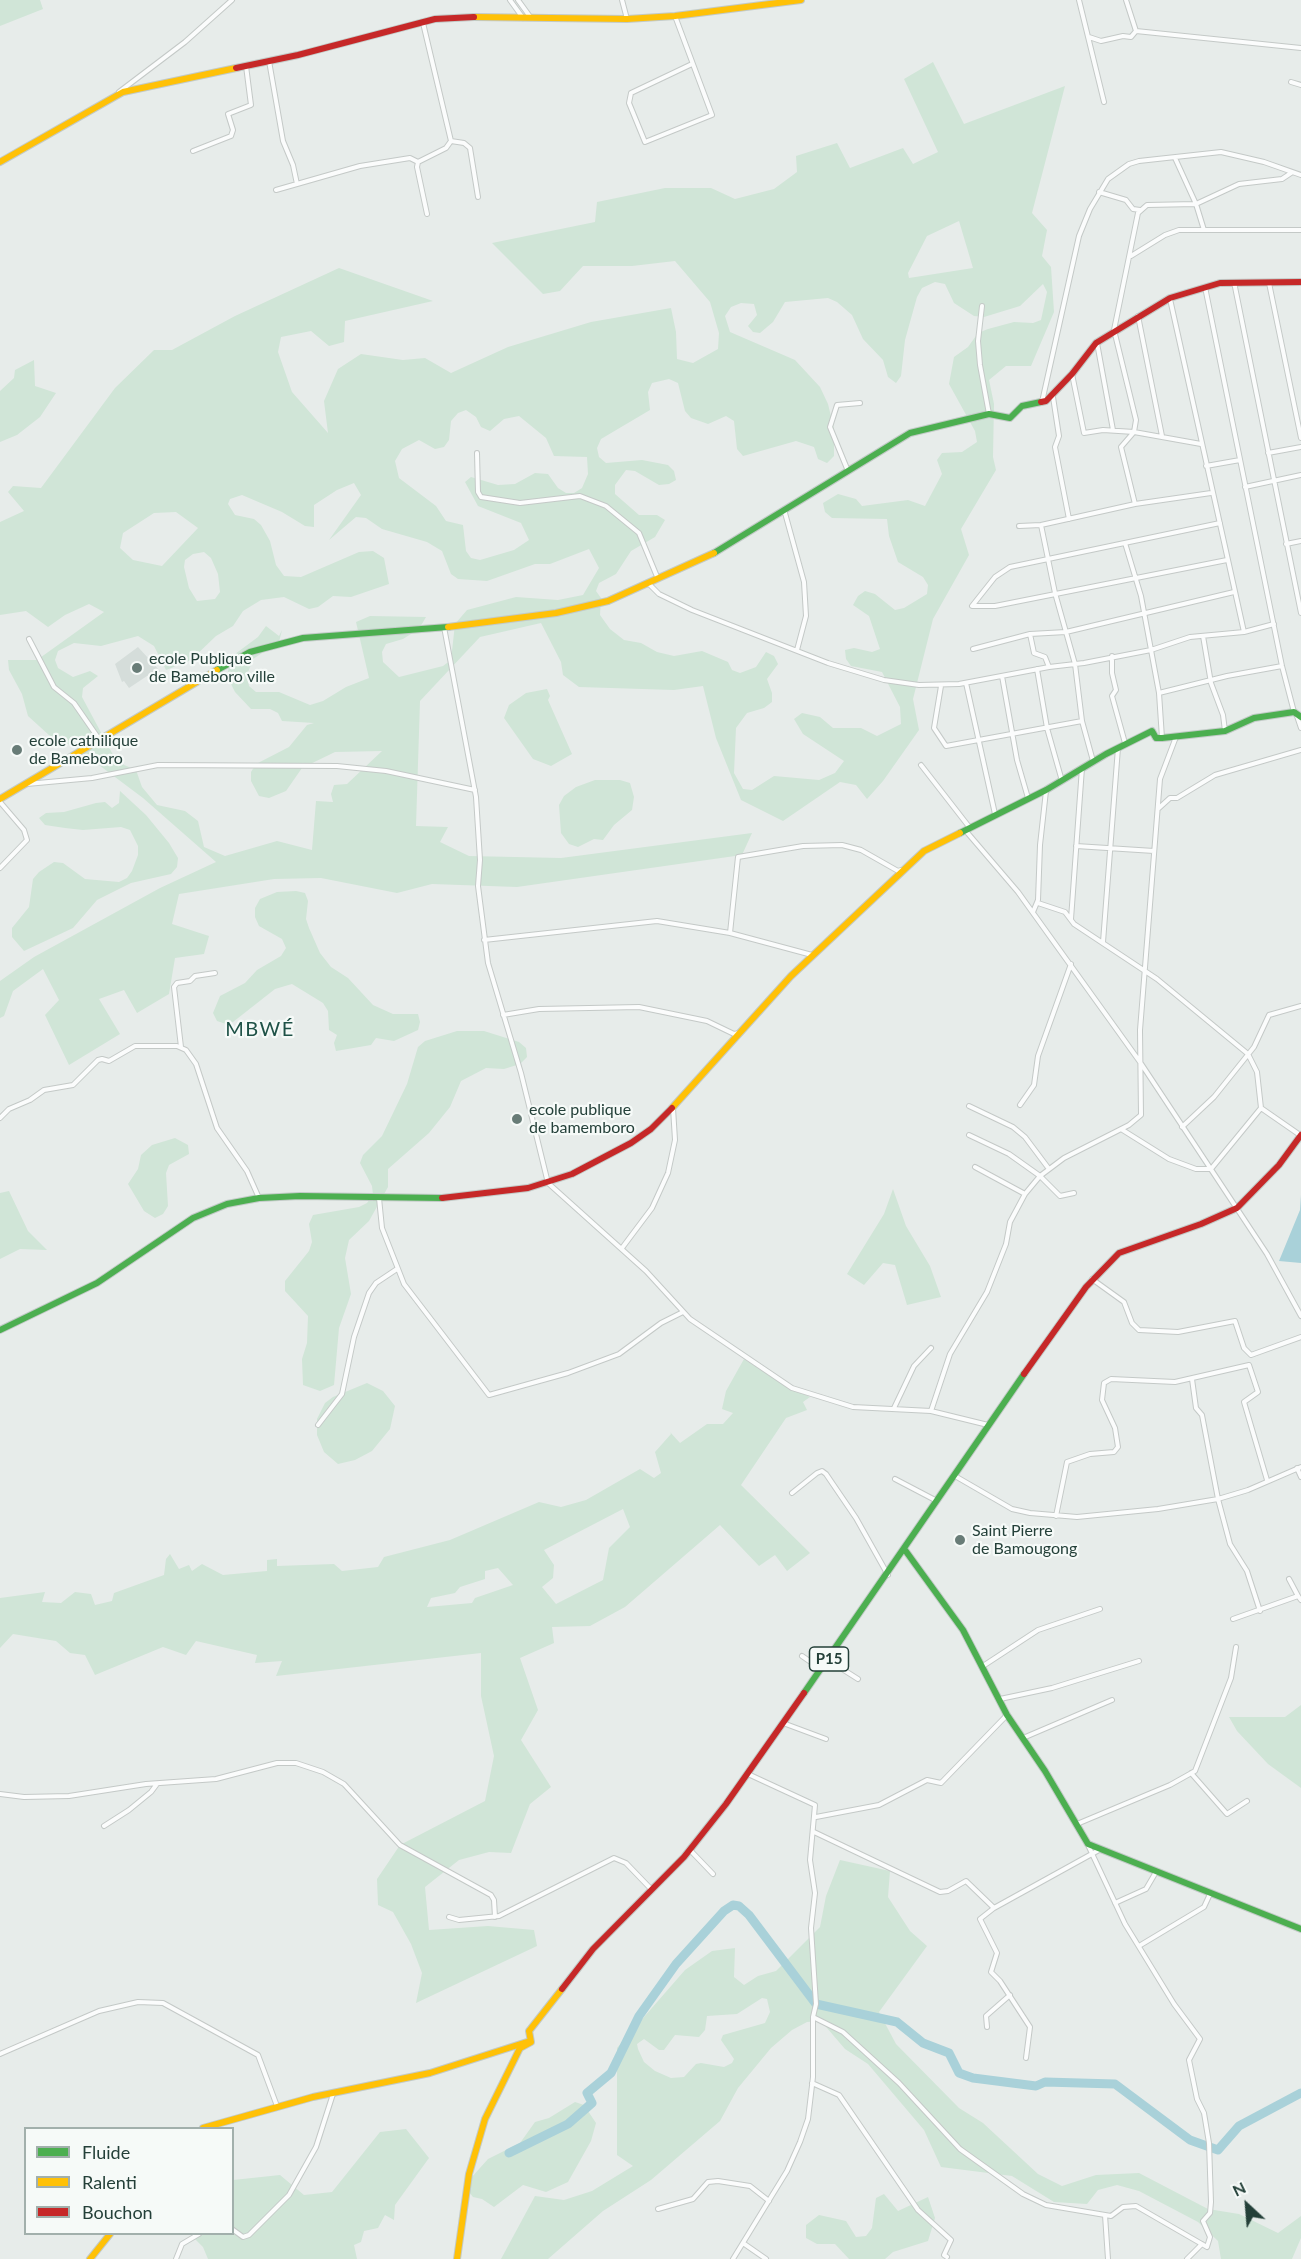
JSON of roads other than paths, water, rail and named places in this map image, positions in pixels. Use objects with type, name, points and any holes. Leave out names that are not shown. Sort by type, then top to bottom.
[{"type":"street","points":[[0,162],[116,95],[185,42],[232,0]]},
{"type":"street","points":[[510,0],[523,18]]},
{"type":"street","points":[[518,0],[531,19]]},
{"type":"street","points":[[622,0],[627,19]]},
{"type":"street","points":[[116,95],[269,61],[423,22],[459,16],[627,19],[675,16],[801,0]]},
{"type":"street","points":[[1079,0],[1104,102]]},
{"type":"street","points":[[1126,0],[1136,31]]},
{"type":"street","points":[[675,16],[712,115],[645,142],[629,103],[631,93],[692,64]]},
{"type":"street","points":[[418,162],[446,148],[451,141],[423,22]]},
{"type":"street","points":[[1089,36],[1101,41],[1123,36],[1131,37],[1136,31]]},
{"type":"street","points":[[1136,31],[1301,48]]},
{"type":"street","points":[[269,61],[283,141],[293,165],[297,184]]},
{"type":"street","points":[[193,151],[231,136],[232,130],[228,114],[251,105],[246,65]]},
{"type":"street","points":[[1291,82],[1301,85]]},
{"type":"street","points":[[451,141],[464,143],[470,148],[478,197]]},
{"type":"street","points":[[1042,403],[1079,236],[1099,192],[1108,179],[1129,164],[1227,152],[1264,162],[1301,176]]},
{"type":"street","points":[[276,190],[360,166],[410,158],[418,162]]},
{"type":"street","points":[[1175,158],[1196,204],[1204,230]]},
{"type":"street","points":[[418,162],[417,167],[427,214]]},
{"type":"street","points":[[1099,192],[1126,200],[1133,209],[1140,210],[1150,205],[1196,204],[1239,184],[1282,179],[1290,172]]},
{"type":"street","points":[[1135,504],[1121,447],[1134,432],[1134,413],[1114,330],[1131,256],[1132,237],[1140,210]]},
{"type":"street","points":[[1131,256],[1170,233],[1184,230],[1301,230]]},
{"type":"street","points":[[1234,282],[1301,610]]},
{"type":"street","points":[[0,868],[27,840],[24,830],[0,800],[180,690],[260,648],[303,638],[511,620],[582,608],[649,585],[728,547],[910,433],[989,414],[1010,418],[1022,406],[1042,403],[1053,397],[1096,343],[1170,298],[1205,285],[1234,282],[1301,282]]},
{"type":"street","points":[[1269,282],[1301,438]]},
{"type":"street","points":[[1205,285],[1282,666],[1301,728]]},
{"type":"street","points":[[1170,298],[1211,493],[1220,523],[1244,632]]},
{"type":"street","points":[[981,306],[978,341],[981,379],[989,414]]},
{"type":"street","points":[[1138,316],[1162,436]]},
{"type":"street","points":[[1096,343],[1113,431]]},
{"type":"street","points":[[1072,374],[1083,432],[1134,432],[1201,444]]},
{"type":"street","points":[[1053,397],[1059,436],[1055,447],[1069,519]]},
{"type":"street","points":[[848,471],[830,427],[837,405],[860,403]]},
{"type":"street","points":[[1268,453],[1301,447]]},
{"type":"street","points":[[477,453],[478,492],[481,497],[520,503],[580,496],[606,506],[639,533],[659,580]]},
{"type":"street","points":[[1206,466],[1240,460]]},
{"type":"street","points":[[1245,487],[1301,475]]},
{"type":"street","points":[[1019,526],[1041,525],[1135,504],[1211,493]]},
{"type":"street","points":[[785,513],[803,575],[806,616],[797,650]]},
{"type":"street","points":[[1220,523],[1048,557],[1003,570],[987,585],[972,606],[996,606],[1227,560]]},
{"type":"street","points":[[1041,525],[1055,593],[1076,664],[1082,721],[1093,761]]},
{"type":"street","points":[[1286,544],[1301,541]]},
{"type":"street","points":[[1125,543],[1136,577],[1151,650],[1159,693],[1162,738]]},
{"type":"street","points":[[649,585],[664,597],[692,610],[845,669],[884,680],[940,686],[1076,664],[1151,650],[1203,636],[1244,632],[1274,624]]},
{"type":"street","points":[[973,649],[1030,634],[1066,632],[1234,592]]},
{"type":"street","points":[[444,627],[475,790],[480,860],[478,886],[484,940],[490,971],[548,1183],[622,1248],[683,1312],[706,1332],[792,1389],[853,1407],[931,1411],[988,1425]]},
{"type":"street","points":[[1030,634],[1034,653],[1045,657],[1049,667]]},
{"type":"street","points":[[1203,636],[1211,680],[1223,715],[1225,731]]},
{"type":"street","points":[[29,639],[54,687],[74,703],[100,740]]},
{"type":"street","points":[[1112,657],[1112,673],[1116,690],[1112,696],[1125,743]]},
{"type":"street","points":[[1159,693],[1282,666]]},
{"type":"street","points":[[1037,669],[1047,728],[1062,781]]},
{"type":"street","points":[[1002,676],[1011,734],[1028,798]]},
{"type":"street","points":[[966,683],[995,814]]},
{"type":"street","points":[[940,686],[935,724],[937,735],[946,746],[1082,721]]},
{"type":"street","points":[[0,1330],[107,1278],[203,1213],[227,1204],[259,1198],[315,1196],[439,1198],[548,1183],[572,1174],[631,1143],[673,1107],[812,955],[924,851],[1046,790],[1125,743],[1152,731],[1156,738],[1162,738],[1225,731],[1254,718],[1297,714]]},
{"type":"street","points":[[931,1411],[950,1354],[987,1292],[1006,1244],[1010,1222],[1025,1194],[1040,1176],[1071,1154],[1121,1129],[1141,1115],[1140,1030],[1160,779],[1176,736]]},
{"type":"street","points":[[1103,942],[1118,747]]},
{"type":"street","points":[[1158,808],[1170,798],[1178,798],[1215,775],[1301,750]]},
{"type":"street","points":[[26,784],[92,778],[158,765],[338,766],[386,771],[475,790]]},
{"type":"street","points":[[921,765],[967,829],[1071,963],[1140,1062],[1237,1208],[1301,1316]]},
{"type":"street","points":[[1071,920],[1082,768]]},
{"type":"street","points":[[1033,912],[1038,903],[1040,844],[1046,790]]},
{"type":"street","points":[[730,933],[738,857],[803,846],[842,845],[871,855],[898,871],[903,870]]},
{"type":"street","points":[[1076,846],[1154,851]]},
{"type":"street","points":[[1038,903],[1062,910],[1071,920],[1145,970],[1248,1054],[1257,1072],[1261,1108],[1211,1169]]},
{"type":"street","points":[[484,940],[648,921],[730,933],[812,955]]},
{"type":"street","points":[[1020,1105],[1034,1085],[1038,1056],[1060,1001],[1071,963]]},
{"type":"street","points":[[181,1048],[174,987],[177,983],[190,981],[195,976],[215,973]]},
{"type":"street","points":[[1182,1127],[1214,1096],[1248,1054],[1257,1042],[1269,1015],[1301,1006]]},
{"type":"street","points":[[503,1015],[539,1009],[634,1007],[707,1021],[734,1034],[739,1033]]},
{"type":"street","points":[[0,1118],[9,1109],[30,1100],[44,1090],[73,1084],[102,1059],[109,1061],[135,1046],[160,1044],[181,1048],[196,1064],[217,1128],[247,1171],[259,1198]]},
{"type":"street","points":[[969,1106],[1013,1127],[1025,1137],[1049,1169]]},
{"type":"street","points":[[622,1248],[652,1208],[668,1173],[675,1140],[673,1107]]},
{"type":"street","points":[[1261,1108],[1301,1135]]},
{"type":"street","points":[[1121,1129],[1175,1161],[1196,1168],[1211,1169]]},
{"type":"street","points":[[969,1135],[1002,1150],[1040,1176],[1062,1197],[1074,1193]]},
{"type":"street","name":"P15","points":[[456,2259],[469,2174],[485,2119],[520,2048],[531,2042],[529,2031],[561,1987],[593,1949],[690,1850],[748,1774],[906,1550],[988,1425],[1092,1279],[1111,1259],[1124,1251],[1202,1224],[1237,1208],[1279,1165],[1301,1135]]},
{"type":"street","points":[[975,1167],[1025,1194]]},
{"type":"street","points":[[379,1198],[382,1228],[397,1269],[419,1306],[489,1395],[572,1372],[620,1354],[661,1323],[683,1312]]},
{"type":"street","points":[[318,1425],[342,1394],[354,1337],[369,1293],[376,1283],[397,1269]]},
{"type":"street","points":[[1092,1279],[1124,1302],[1132,1323],[1139,1330],[1178,1332],[1235,1321],[1244,1348],[1251,1355],[1301,1337]]},
{"type":"street","points":[[894,1408],[914,1366],[932,1348]]},
{"type":"street","points":[[1056,1516],[1067,1462],[1090,1454],[1114,1452],[1118,1447],[1115,1428],[1102,1400],[1103,1388],[1107,1380],[1169,1383],[1250,1366],[1258,1392],[1244,1402],[1268,1480]]},
{"type":"street","points":[[1192,1379],[1197,1411],[1202,1415],[1209,1441],[1218,1499],[1230,1544],[1246,1571],[1260,1611]]},
{"type":"street","points":[[955,1476],[1012,1509],[1077,1517],[1158,1509],[1218,1499],[1299,1468],[1301,1477]]},
{"type":"street","points":[[792,1493],[819,1472],[826,1474],[856,1518],[888,1575]]},
{"type":"street","points":[[895,1479],[937,1501]]},
{"type":"street","points":[[813,2017],[843,2032],[871,2056],[960,2150],[996,2176],[1046,2205],[1111,2216],[1123,2206],[1136,2206],[1207,2247],[1210,2237],[1203,2221],[1210,2213],[1211,2202],[1209,2143],[1204,2113],[1197,2099],[1190,2060],[1200,2039],[1174,2004],[1139,1946],[1115,1903],[1088,1844],[1007,1715],[963,1630],[906,1550]]},
{"type":"street","points":[[1288,1579],[1301,1600]]},
{"type":"street","points":[[1233,1619],[1298,1596]]},
{"type":"street","points":[[983,1666],[1038,1630],[1100,1609]]},
{"type":"street","points":[[1076,1824],[1170,1785],[1191,1773],[1199,1765],[1231,1678],[1236,1647]]},
{"type":"street","points":[[802,1656],[821,1669]]},
{"type":"street","points":[[828,1660],[858,1679]]},
{"type":"street","points":[[1000,1699],[1052,1688],[1139,1661]]},
{"type":"street","points":[[1023,1738],[1112,1700]]},
{"type":"street","points":[[816,1817],[879,1804],[927,1780],[941,1783],[1007,1715]]},
{"type":"street","points":[[783,1724],[826,1739]]},
{"type":"street","points":[[0,1794],[59,1797],[157,1783],[216,1779],[287,1762],[323,1772],[356,1794],[386,1833],[400,1845],[491,1895],[494,1900],[495,1917]]},
{"type":"street","points":[[1191,1773],[1227,1814],[1247,1801]]},
{"type":"street","points":[[733,2259],[770,2201],[800,2142],[808,2119],[812,2084],[813,2017],[816,2004],[811,1928],[815,1893],[810,1860],[816,1817],[811,1802],[784,1793],[748,1774]]},
{"type":"street","points":[[104,1826],[129,1810],[151,1792],[157,1783]]},
{"type":"street","points":[[814,1832],[939,1892],[948,1891],[966,1881],[994,1908]]},
{"type":"street","points":[[1088,1844],[1301,1929]]},
{"type":"street","points":[[690,1850],[713,1874]]},
{"type":"street","points":[[1026,2058],[1030,2027],[1010,1995],[991,1972],[997,1953],[981,1922],[982,1918],[994,1908],[1099,1850]]},
{"type":"street","points":[[448,1917],[459,1920],[495,1917],[614,1858],[626,1863],[651,1889]]},
{"type":"street","points":[[1115,1903],[1146,1889],[1156,1872]]},
{"type":"street","points":[[1139,1946],[1204,1907],[1210,1894]]},
{"type":"street","points":[[987,2027],[986,2016],[1010,1995]]},
{"type":"street","points":[[0,2054],[99,2011],[138,2002],[163,2003],[258,2055],[277,2106]]},
{"type":"street","points":[[206,2127],[277,2106],[430,2073],[531,2042]]},
{"type":"street","points":[[812,2084],[839,2095],[918,2210],[951,2240],[944,2255],[947,2257]]},
{"type":"street","points":[[234,2230],[243,2237],[249,2235],[289,2195],[316,2147],[333,2093]]},
{"type":"street","points":[[658,2209],[693,2199],[708,2182],[718,2181],[750,2186],[770,2201]]},
{"type":"street","points":[[1105,2214],[1108,2259]]},
{"type":"street","points":[[90,2259],[109,2235]]},
{"type":"street","points":[[176,2259],[182,2244],[197,2235]]},
{"type":"street","points":[[743,2243],[766,2259]]},
{"type":"street","points":[[1187,2259],[1202,2244]]},
{"type":"water","points":[[1301,1195],[1301,1263],[1279,1261],[1300,1210]]},
{"type":"waterway","points":[[509,2153],[568,2124],[592,2103],[587,2093],[611,2073],[639,2016],[676,1964],[724,1911],[733,1905],[739,1906],[749,1915],[816,2004],[897,2022],[923,2043],[949,2053],[959,2073],[973,2078],[1036,2086],[1045,2082],[1115,2084],[1190,2140],[1218,2150],[1239,2126],[1301,2093]]},
{"type":"place","name":"ecole Publique de Bameboro ville","points":[[137,668]]},
{"type":"place","name":"ecole cathilique de Bameboro","points":[[17,750]]},
{"type":"place","name":"ecole publique de bamemboro","points":[[517,1119]]},
{"type":"place","name":"Saint Pierre de Bamougong","points":[[960,1540]]},
{"type":"district","name":"MBWÉ","points":[[260,1030]]}]
